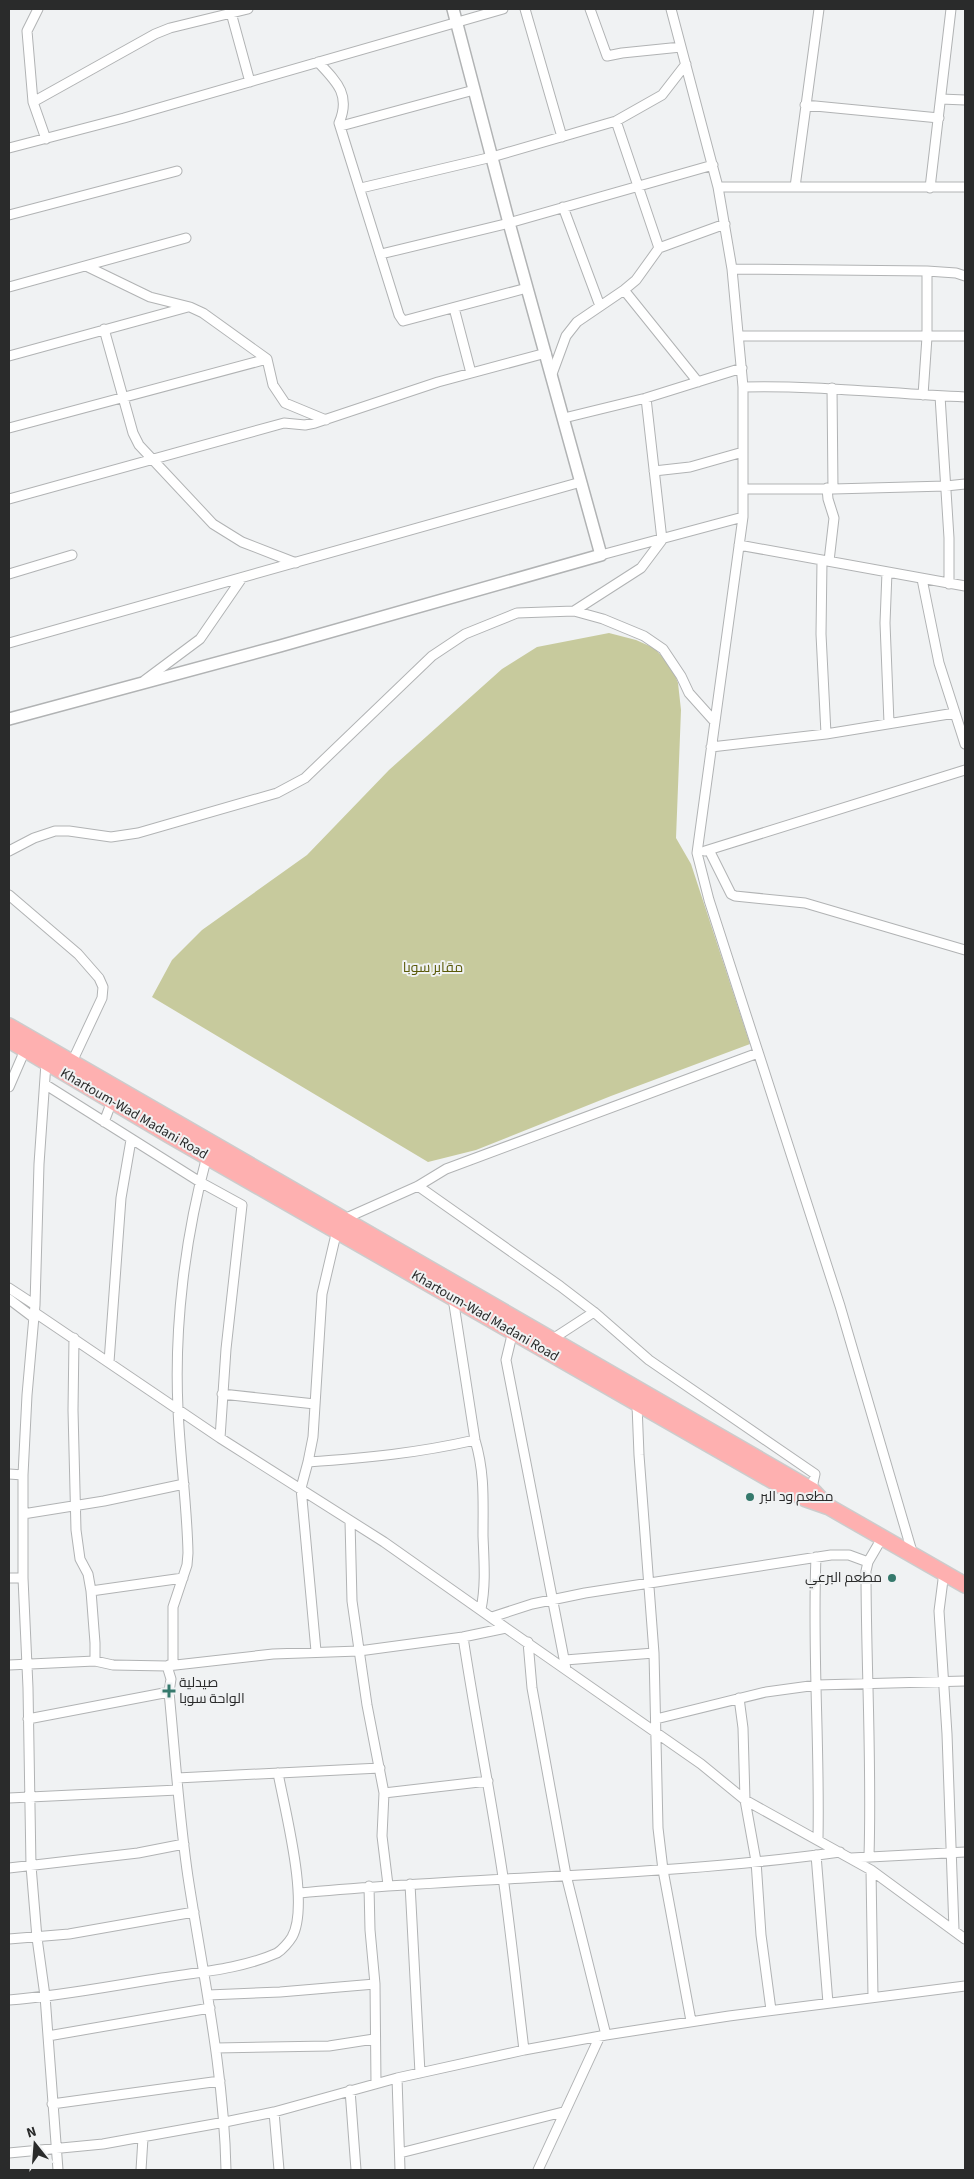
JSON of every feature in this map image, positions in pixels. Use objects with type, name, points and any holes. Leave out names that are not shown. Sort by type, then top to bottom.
[{"type":"highway","points":[[9,1026],[340,1224],[551,1340],[829,1507],[965,1584]]},
{"type":"highway","name":"Khartoum-Wad Madani Road","points":[[9,1040],[207,1156],[340,1224],[453,1298],[513,1331],[637,1405],[809,1495]]},
{"type":"street","points":[[38,9],[27,31],[33,102],[46,139]]},
{"type":"street","points":[[33,102],[155,34],[231,11],[248,9]]},
{"type":"street","points":[[453,9],[509,223],[602,555]]},
{"type":"street","points":[[9,148],[250,82],[503,9]]},
{"type":"street","points":[[526,9],[562,137]]},
{"type":"street","points":[[590,9],[607,56],[681,47]]},
{"type":"street","points":[[671,9],[718,187],[732,269],[743,387],[743,517],[697,853],[708,900],[840,1306],[913,1555]]},
{"type":"street","points":[[795,187],[819,9]]},
{"type":"street","points":[[930,188],[951,9]]},
{"type":"street","points":[[231,11],[250,82]]},
{"type":"street","points":[[318,62],[335,79],[340,88],[344,105],[339,123],[361,188],[399,315],[403,321],[527,288]]},
{"type":"street","points":[[361,188],[492,157],[616,121],[662,95],[686,64]]},
{"type":"street","points":[[341,126],[474,90]]},
{"type":"street","points":[[941,99],[965,100]]},
{"type":"street","points":[[805,105],[939,118]]},
{"type":"street","points":[[616,121],[659,248]]},
{"type":"street","points":[[381,254],[509,223],[713,165]]},
{"type":"street","points":[[9,215],[177,171]]},
{"type":"street","points":[[718,187],[965,187]]},
{"type":"street","points":[[9,220],[39,207]]},
{"type":"street","points":[[564,207],[600,306]]},
{"type":"street","points":[[552,374],[566,336],[577,322],[636,280],[659,248],[725,224]]},
{"type":"street","points":[[9,287],[186,238]]},
{"type":"street","points":[[86,266],[150,297],[190,307],[203,313],[267,359],[273,385],[285,403],[326,420]]},
{"type":"street","points":[[732,269],[927,271],[956,273],[965,276]]},
{"type":"street","points":[[923,395],[927,336],[927,271]]},
{"type":"street","points":[[624,290],[698,382]]},
{"type":"street","points":[[9,356],[190,307]]},
{"type":"street","points":[[454,308],[471,373]]},
{"type":"street","points":[[104,329],[133,433],[139,445],[213,524],[242,542],[296,563]]},
{"type":"street","points":[[739,336],[965,336]]},
{"type":"street","points":[[9,499],[284,423],[305,425],[326,420],[471,373],[546,353]]},
{"type":"street","points":[[9,428],[267,359]]},
{"type":"street","points":[[564,418],[646,398],[742,368]]},
{"type":"street","points":[[743,387],[788,386],[965,397]]},
{"type":"street","points":[[826,734],[822,643],[825,561],[834,518],[828,499],[830,488],[832,388]]},
{"type":"street","points":[[940,396],[946,486],[949,584]]},
{"type":"street","points":[[574,611],[641,568],[662,540],[646,398]]},
{"type":"street","points":[[654,471],[690,467],[743,452]]},
{"type":"street","points":[[9,643],[581,482]]},
{"type":"street","points":[[744,489],[946,486],[965,484]]},
{"type":"street","points":[[9,719],[280,646],[743,517]]},
{"type":"street","points":[[739,544],[965,586]]},
{"type":"street","points":[[9,574],[72,555]]},
{"type":"street","points":[[887,572],[885,623],[890,723]]},
{"type":"street","points":[[143,682],[200,639],[242,578]]},
{"type":"street","points":[[922,578],[939,663],[965,744]]},
{"type":"street","points":[[9,851],[34,838],[55,831],[111,837],[138,833],[277,793],[305,778],[432,656],[465,634],[517,613],[574,611],[603,619],[644,636],[663,649],[682,676],[689,693],[715,722]]},
{"type":"street","points":[[712,747],[826,734],[955,713]]},
{"type":"street","points":[[697,853],[965,770]]},
{"type":"street","points":[[709,850],[731,894],[735,896],[805,903],[965,950]]},
{"type":"street","points":[[9,895],[63,940],[99,978],[101,983],[102,998],[72,1062]]},
{"type":"street","points":[[9,1087],[25,1050]]},
{"type":"street","points":[[316,1651],[301,1488],[308,1462],[315,1404],[322,1294],[340,1224],[418,1186],[446,1169],[758,1053]]},
{"type":"street","points":[[46,1063],[46,1085],[39,1164],[34,1311],[23,1475],[23,1578],[27,1664],[31,1866],[37,1938],[45,1996],[58,2170]]},
{"type":"street","points":[[46,1085],[131,1140],[242,1205],[222,1394],[220,1438]]},
{"type":"street","points":[[104,1122],[112,1101]]},
{"type":"street","points":[[109,1362],[121,1198],[131,1140]]},
{"type":"street","points":[[167,1666],[173,1662],[173,1607],[187,1565],[188,1553],[177,1379],[181,1310],[200,1182],[207,1156]]},
{"type":"street","points":[[418,1186],[594,1312],[649,1360],[815,1474],[809,1495]]},
{"type":"street","points":[[9,1288],[34,1311]]},
{"type":"street","points":[[453,1298],[484,1486],[485,1589],[481,1609]]},
{"type":"street","points":[[9,1299],[34,1311],[220,1438],[301,1488],[481,1609],[506,1628],[565,1664],[701,1764],[745,1800],[871,1870],[965,1939]]},
{"type":"street","points":[[551,1340],[594,1312]]},
{"type":"street","points":[[513,1331],[506,1360],[565,1664]]},
{"type":"street","points":[[74,1338],[74,1506],[80,1559],[88,1574],[91,1591],[95,1643],[94,1661]]},
{"type":"street","points":[[222,1394],[315,1404]]},
{"type":"street","points":[[637,1405],[654,1653],[657,1810],[663,1870],[691,2021]]},
{"type":"street","points":[[308,1462],[385,1457],[428,1451],[475,1440]]},
{"type":"street","points":[[9,1474],[23,1475]]},
{"type":"street","points":[[23,1514],[104,1502],[184,1484]]},
{"type":"street","points":[[350,1521],[352,1601],[358,1651],[384,1793],[382,1836],[388,1885]]},
{"type":"street","points":[[869,1856],[869,1683],[866,1634],[868,1562],[882,1538]]},
{"type":"street","points":[[492,1617],[532,1604],[552,1600],[650,1582],[816,1557],[841,1554],[868,1562]]},
{"type":"street","points":[[816,1557],[818,1839]]},
{"type":"street","points":[[944,1572],[939,1611],[952,1852],[954,1930]]},
{"type":"street","points":[[9,1578],[23,1578]]},
{"type":"street","points":[[91,1591],[183,1578]]},
{"type":"street","points":[[9,1665],[94,1661],[114,1665],[167,1666],[316,1651],[358,1651],[463,1637],[506,1628]]},
{"type":"street","points":[[463,1637],[503,1878],[524,2050]]},
{"type":"street","points":[[528,1642],[532,1688],[566,1875],[603,2036],[563,2112],[538,2170]]},
{"type":"street","points":[[565,1664],[654,1653]]},
{"type":"street","points":[[167,1666],[171,1679],[169,1692],[184,1844],[216,2048],[225,2122],[226,2170]]},
{"type":"street","points":[[656,1719],[766,1692],[817,1685],[965,1681]]},
{"type":"street","points":[[28,1719],[169,1692]]},
{"type":"street","points":[[739,1698],[743,1728],[745,1800],[756,1861],[761,1934],[771,2010]]},
{"type":"street","points":[[177,1778],[380,1768]]},
{"type":"street","points":[[9,2000],[204,1973],[257,1960],[279,1952],[292,1936],[299,1915],[300,1893],[278,1773]]},
{"type":"street","points":[[384,1793],[488,1780]]},
{"type":"street","points":[[9,1798],[178,1790]]},
{"type":"street","points":[[9,1868],[138,1853],[184,1844]]},
{"type":"street","points":[[300,1893],[369,1886],[663,1870],[816,1856],[840,1852]]},
{"type":"street","points":[[852,1858],[965,1852]]},
{"type":"street","points":[[816,1856],[828,2003]]},
{"type":"street","points":[[871,1870],[873,1997]]},
{"type":"street","points":[[410,1884],[420,2073]]},
{"type":"street","points":[[369,1886],[370,1930],[375,1984],[374,2039],[376,2083]]},
{"type":"street","points":[[9,1938],[37,1938],[69,1934],[194,1912]]},
{"type":"street","points":[[208,1994],[280,1992],[375,1984]]},
{"type":"street","points":[[9,2153],[143,2138],[225,2122],[274,2112],[397,2078],[524,2050],[603,2036],[691,2021],[965,1986]]},
{"type":"street","points":[[48,2036],[210,2008]]},
{"type":"street","points":[[216,2048],[330,2046],[374,2039]]},
{"type":"street","points":[[397,2078],[400,2170]]},
{"type":"street","points":[[52,2104],[220,2081]]},
{"type":"street","points":[[350,2090],[356,2170]]},
{"type":"street","points":[[274,2112],[280,2170]]},
{"type":"street","points":[[400,2153],[563,2112]]},
{"type":"street","points":[[141,2170],[143,2138]]},
{"type":"green space","name":"مقابر سوبا","points":[[609,633],[636,640],[654,648],[672,667],[678,683],[681,710],[676,838],[691,864],[750,1044],[611,1096],[476,1150],[428,1162],[152,997],[172,960],[202,930],[307,855],[389,770],[502,669],[537,647]]},
{"type":"place","name":"مطعم ود البر","points":[[750,1497]]},
{"type":"place","name":"مطعم البرعي","points":[[892,1578]]},
{"type":"place","name":"صيدلية الواحة سوبا","points":[[169,1691]]}]
